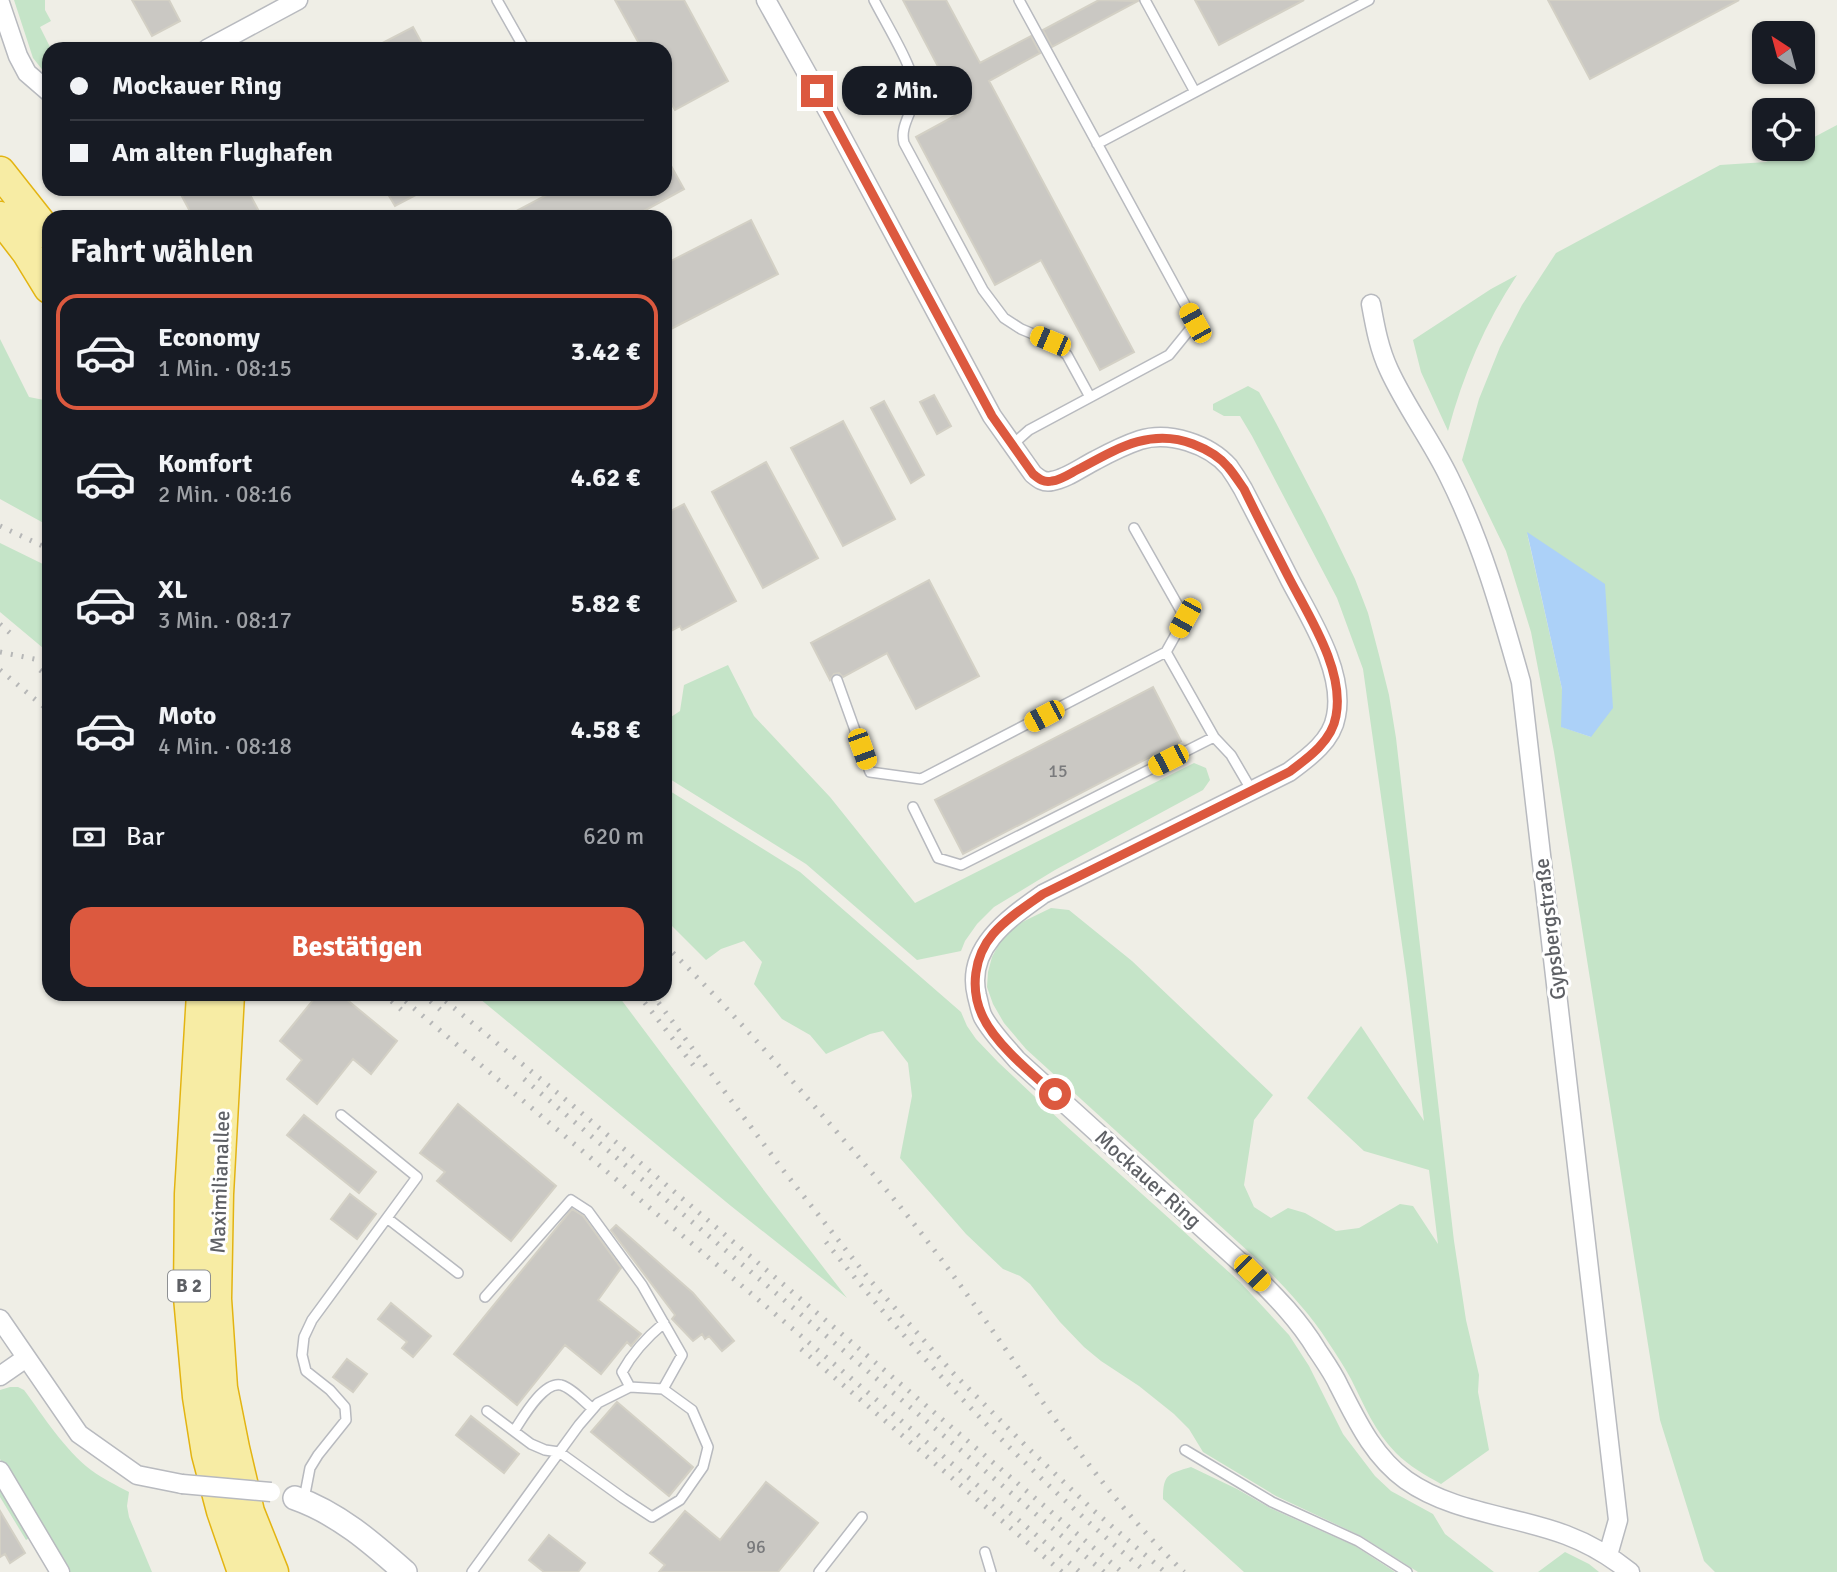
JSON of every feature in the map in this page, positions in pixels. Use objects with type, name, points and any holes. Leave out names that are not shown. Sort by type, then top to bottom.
[{"type":"highway","points":[[0,172],[42,225]]},
{"type":"highway","points":[[0,217],[42,277]]},
{"type":"highway","name":"B 2","points":[[202,1001],[190,1194],[189,1297],[198,1397],[207,1454],[222,1511],[243,1572]]},
{"type":"highway","name":"Maximilianallee","points":[[229,1001],[216,1299],[222,1388],[249,1512],[273,1572]]},
{"type":"street","points":[[220,42],[298,0]]},
{"type":"street","points":[[766,0],[830,113],[992,416],[1012,445]]},
{"type":"street","points":[[0,3],[18,56],[27,73],[42,86]]},
{"type":"street","name":"Gypsbergstraße","points":[[1371,304],[1380,347],[1390,372],[1449,476],[1475,535],[1495,589],[1521,682],[1618,1520],[1608,1555]]},
{"type":"street","name":"Mockauer Ring","points":[[1012,445],[1033,474],[1039,480],[1049,482],[1141,439],[1165,437],[1184,440],[1208,449],[1228,466],[1244,489],[1322,643],[1338,696],[1336,718],[1327,736],[1314,753],[1289,772],[1043,894],[1012,915],[992,935],[979,957],[975,971],[975,989],[981,1014],[993,1033],[1017,1060],[1252,1273],[1287,1309],[1301,1325],[1338,1383],[1353,1416],[1386,1463],[1407,1480],[1434,1496],[1565,1534],[1608,1555]]},
{"type":"street","points":[[0,1319],[79,1434],[137,1475],[182,1484],[271,1492],[300,1500],[335,1517],[405,1572]]},
{"type":"street","points":[[0,1376],[26,1357]]},
{"type":"street","points":[[0,1471],[60,1572]]},
{"type":"street","points":[[1608,1555],[1630,1572]]},
{"type":"lane","points":[[497,0],[521,42]]},
{"type":"lane","points":[[874,0],[915,85],[914,101],[903,132],[904,143],[977,278],[1004,318],[1021,329],[1050,341],[1067,355],[1090,397]]},
{"type":"lane","points":[[1012,445],[1029,430],[1169,355],[1195,323],[1019,0]]},
{"type":"lane","points":[[1145,0],[1195,92]]},
{"type":"lane","points":[[1097,144],[1369,0]]},
{"type":"lane","points":[[837,680],[870,772],[921,779],[1167,652],[1185,618],[1134,528]]},
{"type":"lane","points":[[1167,652],[1214,737],[1231,755],[1252,790]]},
{"type":"lane","points":[[914,807],[938,858],[961,865],[1214,737]]},
{"type":"lane","points":[[300,1500],[310,1468],[346,1420],[345,1407],[330,1390],[306,1371],[302,1355],[304,1337],[313,1320],[417,1177],[341,1115]]},
{"type":"lane","points":[[485,1297],[571,1199],[589,1211],[642,1285],[682,1355],[663,1389]]},
{"type":"lane","points":[[387,1218],[458,1273]]},
{"type":"lane","points":[[631,1387],[622,1372],[645,1339],[664,1323]]},
{"type":"lane","points":[[514,1431],[543,1392],[553,1385],[561,1385],[593,1409]]},
{"type":"lane","points":[[472,1572],[559,1452],[598,1403],[631,1387],[663,1389],[692,1410],[708,1447],[702,1467],[680,1500],[652,1517],[559,1452],[531,1444],[486,1411]]},
{"type":"lane","points":[[1185,1450],[1272,1502],[1358,1541],[1407,1572]]},
{"type":"lane","points":[[819,1572],[862,1517]]},
{"type":"lane","points":[[985,1552],[991,1572]]},
{"type":"green space","points":[[14,0],[45,0],[45,10],[51,21],[40,27],[48,42],[42,42],[42,69],[33,58]]},
{"type":"green space","points":[[1837,125],[1837,1572],[1715,1572],[1704,1561],[1660,1420],[1554,752],[1531,632],[1506,551],[1462,460],[1479,399],[1500,347],[1522,305],[1556,253],[1720,165],[1815,161],[1815,137]],"holes":[[[1527,533],[1591,737],[1562,727],[1562,689]]]},
{"type":"green space","points":[[1517,275],[1476,350],[1448,431],[1421,372],[1413,340]]},
{"type":"green space","points":[[0,339],[29,397],[42,400],[42,522],[0,499]]},
{"type":"green space","points":[[1248,386],[1259,392],[1355,579],[1368,613],[1389,695],[1454,1241],[1466,1320],[1479,1375],[1478,1392],[1489,1450],[1441,1484],[1401,1458],[1389,1445],[1370,1418],[1334,1351],[1288,1291],[1261,1263],[1026,1049],[1004,1023],[987,987],[992,957],[1001,940],[1016,925],[1051,908],[1069,910],[1132,961],[1273,1095],[1254,1120],[1244,1185],[1254,1207],[1271,1218],[1288,1208],[1305,1213],[1336,1231],[1359,1228],[1400,1204],[1413,1206],[1438,1244],[1429,1170],[1364,1151],[1307,1098],[1361,1026],[1424,1121],[1363,669],[1337,598],[1252,436],[1240,416],[1224,416],[1213,410],[1213,404]]},
{"type":"green space","points":[[0,543],[42,564],[42,647],[0,612]]},
{"type":"green space","points":[[728,665],[754,716],[830,797],[915,903],[1194,763],[1206,768],[1210,780],[1203,790],[1055,870],[994,907],[977,924],[961,951],[917,960],[806,864],[672,780],[672,716],[680,711],[684,685]]},
{"type":"green space","points":[[672,792],[800,872],[961,1012],[976,1039],[998,1062],[1240,1282],[1289,1335],[1309,1366],[1343,1434],[1375,1476],[1391,1491],[1433,1514],[1445,1534],[1494,1572],[1418,1572],[1361,1536],[1276,1496],[1203,1452],[1189,1429],[1174,1414],[1084,1347],[1030,1284],[1020,1276],[1003,1269],[966,1234],[900,1158],[912,1096],[908,1063],[883,1031],[826,1054],[810,1035],[782,1019],[754,984],[762,962],[744,941],[721,949],[706,960],[672,926]]},
{"type":"green space","points":[[482,1001],[622,1001],[847,1298]]},
{"type":"green space","points":[[10,1387],[24,1390],[81,1462],[129,1492],[129,1517],[152,1572],[67,1572],[0,1459],[0,1390]]},
{"type":"green space","points":[[1191,1467],[1270,1508],[1355,1546],[1395,1572],[1244,1572],[1163,1499],[1164,1484],[1168,1476]]},
{"type":"green space","points":[[0,1483],[31,1537],[26,1540],[0,1497]]},
{"type":"green space","points":[[1565,1552],[1589,1564],[1599,1572],[1538,1572]]},
{"type":"water","points":[[1527,532],[1605,584],[1613,708],[1591,737],[1561,727],[1562,689]]},
{"type":"building","points":[[132,0],[169,0],[180,21],[152,36]]},
{"type":"building","points":[[615,0],[684,0],[728,81],[675,110],[672,105],[672,42],[638,42]]},
{"type":"building","points":[[903,0],[946,0],[980,63],[1031,36],[1040,53],[989,81],[1134,352],[1100,370],[1041,260],[995,285],[916,137],[962,112]]},
{"type":"building","points":[[1099,0],[1138,1],[1052,47],[1043,30]]},
{"type":"building","points":[[1195,0],[1304,0],[1219,45]]},
{"type":"building","points":[[1548,0],[1739,0],[1590,79]]},
{"type":"building","points":[[413,27],[421,42],[384,42]]},
{"type":"building","points":[[672,168],[684,189],[672,196]]},
{"type":"building","points":[[182,196],[251,196],[258,210],[189,210]]},
{"type":"building","points":[[389,196],[414,196],[395,206]]},
{"type":"building","points":[[545,196],[671,196],[646,210],[518,210]]},
{"type":"building","points":[[751,220],[778,274],[672,328],[672,260]]},
{"type":"building","points":[[934,395],[951,426],[937,434],[920,402]]},
{"type":"building","points":[[884,401],[924,475],[911,483],[871,408]]},
{"type":"building","points":[[843,421],[895,519],[843,546],[791,448]]},
{"type":"building","points":[[766,462],[818,558],[763,588],[712,492]]},
{"type":"building","points":[[684,504],[736,601],[682,630],[680,626],[672,630],[672,510]]},
{"type":"building","points":[[929,580],[979,676],[916,709],[887,653],[843,677],[839,673],[834,674],[830,680],[811,643]]},
{"type":"building","points":[[1153,687],[1181,741],[963,854],[935,800]]},
{"type":"building","points":[[312,1001],[348,1001],[397,1041],[371,1074],[353,1059],[317,1104],[287,1079],[302,1060],[280,1041]]},
{"type":"building","points":[[458,1104],[556,1186],[511,1241],[437,1181],[445,1172],[420,1153]]},
{"type":"building","points":[[304,1115],[376,1172],[359,1193],[287,1135]]},
{"type":"building","points":[[350,1194],[376,1214],[357,1239],[331,1219]]},
{"type":"building","points":[[572,1209],[583,1216],[621,1268],[598,1300],[641,1334],[631,1346],[627,1342],[601,1374],[565,1345],[517,1405],[454,1354]]},
{"type":"building","points":[[616,1225],[693,1293],[734,1341],[722,1351],[709,1336],[705,1339],[702,1334],[693,1341],[672,1319],[675,1315],[611,1230]]},
{"type":"building","points":[[391,1303],[431,1336],[413,1357],[402,1348],[407,1342],[378,1319]]},
{"type":"building","points":[[347,1359],[367,1374],[353,1392],[333,1377]]},
{"type":"building","points":[[617,1402],[693,1467],[669,1496],[591,1432]]},
{"type":"building","points":[[471,1416],[519,1454],[504,1473],[456,1435]]},
{"type":"building","points":[[766,1482],[818,1523],[778,1572],[659,1572],[665,1565],[650,1553],[685,1511],[720,1540]]},
{"type":"building","points":[[0,1511],[25,1553],[10,1563],[5,1554],[0,1557]]},
{"type":"building","points":[[549,1535],[585,1563],[578,1572],[544,1572],[529,1560]]},
{"type":"railway","points":[[0,526],[42,546]]},
{"type":"railway","points":[[0,624],[10,633]]},
{"type":"railway","points":[[0,652],[42,661]]},
{"type":"railway","points":[[0,670],[42,705]]},
{"type":"railway","points":[[672,952],[761,1046],[887,1191],[959,1284],[1081,1454],[1147,1535],[1184,1572]]},
{"type":"railway","points":[[391,1001],[404,1012]]},
{"type":"railway","points":[[405,1001],[1080,1572]]},
{"type":"railway","points":[[430,1001],[443,1012]]},
{"type":"railway","points":[[446,1001],[571,1104],[1122,1572]]},
{"type":"railway","points":[[643,1001],[694,1066]]},
{"type":"railway","points":[[657,1001],[783,1170],[869,1279],[954,1374],[1026,1446],[1093,1510],[1165,1572]]},
{"type":"railway","points":[[524,1079],[1104,1572]]},
{"type":"railway","points":[[826,1242],[862,1287],[978,1415],[1060,1496],[1146,1572]]},
{"type":"railway","points":[[801,1349],[1062,1572]]},
{"type":"route","points":[[817,91],[992,416],[1033,474],[1039,480],[1058,480],[1141,439],[1165,437],[1184,440],[1208,449],[1228,466],[1244,489],[1322,643],[1332,670],[1338,696],[1336,718],[1314,753],[1289,772],[1043,894],[1012,915],[992,935],[979,957],[975,971],[975,989],[981,1014],[993,1033],[1017,1060],[1055,1094]]}]
